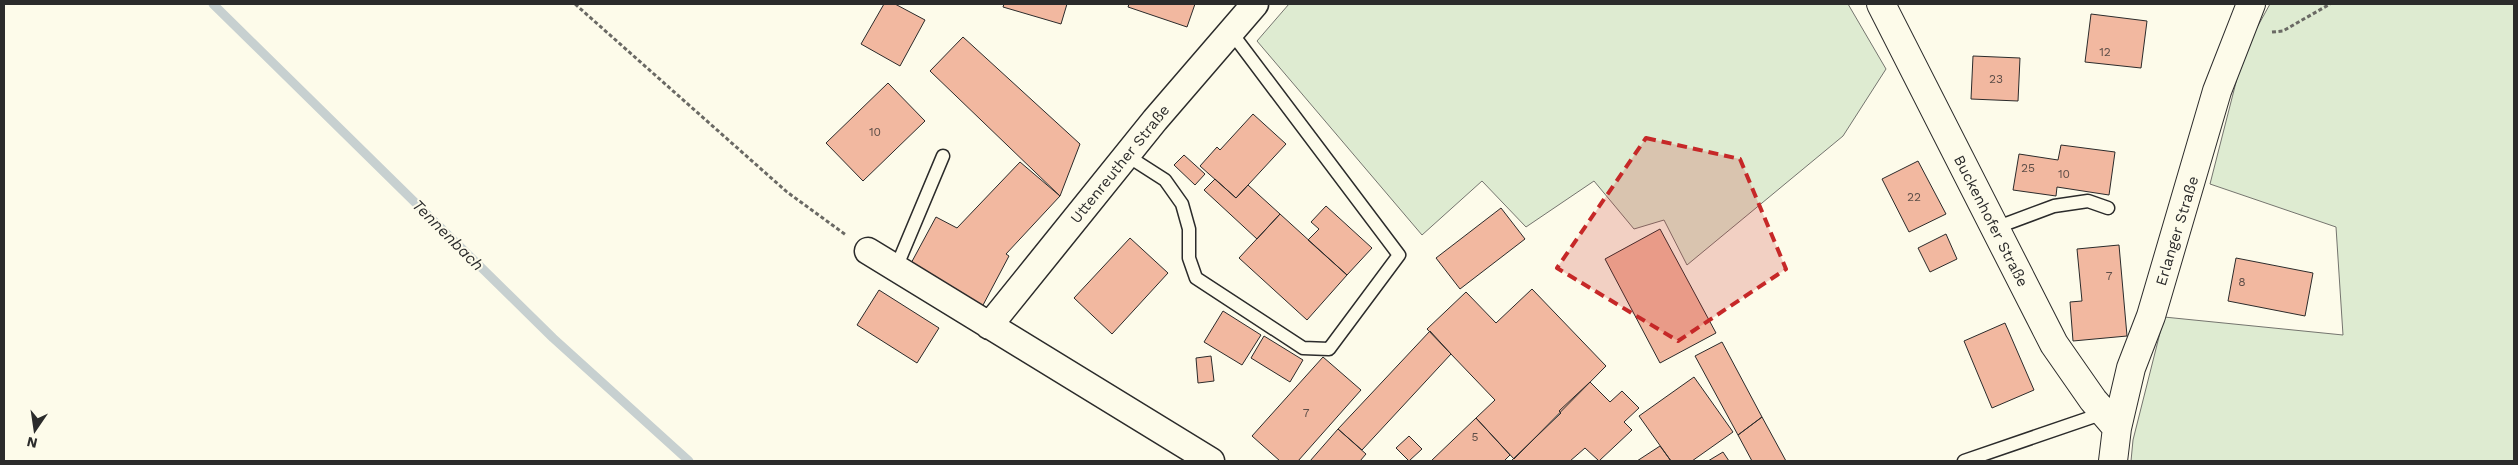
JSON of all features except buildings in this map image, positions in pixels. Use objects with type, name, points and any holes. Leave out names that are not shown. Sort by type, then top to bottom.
[{"type":"main road","name":"Buckenhofer Straße","points":[[1881,4],[2054,344],[2110,420]]},
{"type":"main road","name":"Erlanger Straße","points":[[2113,461],[2110,420],[2151,316],[2216,91],[2236,37],[2251,4]]},
{"type":"street","name":"Uttenreuther Straße","points":[[990,326],[1126,155],[1255,4]]},
{"type":"street","points":[[868,251],[1211,461]]},
{"type":"lane","points":[[1126,155],[1165,180],[1182,204],[1189,228],[1189,258],[1196,278],[1303,348],[1329,349],[1398,256],[1230,32]]},
{"type":"lane","points":[[896,268],[943,156]]},
{"type":"lane","points":[[1995,228],[2054,206],[2088,201],[2108,208]]},
{"type":"lane","points":[[1964,461],[2110,420]]},
{"type":"path","points":[[575,4],[787,192],[868,251]]},
{"type":"path","points":[[2236,37],[2283,31],[2330,4]]},
{"type":"highlighted area","points":[[1646,138],[1740,159],[1786,269],[1678,341],[1557,268]]},
{"type":"green space","points":[[1289,4],[1848,4],[1886,69],[1843,136],[1687,265],[1664,220],[1634,229],[1594,181],[1526,227],[1482,181],[1422,235],[1257,41]]},
{"type":"green space","points":[[2270,4],[2514,4],[2514,461],[2131,461],[2133,440],[2164,317],[2343,335],[2336,227],[2210,184],[2244,51]]},
{"type":"waterway","name":"Tennenbach","points":[[213,4],[553,338],[689,461]]}]
